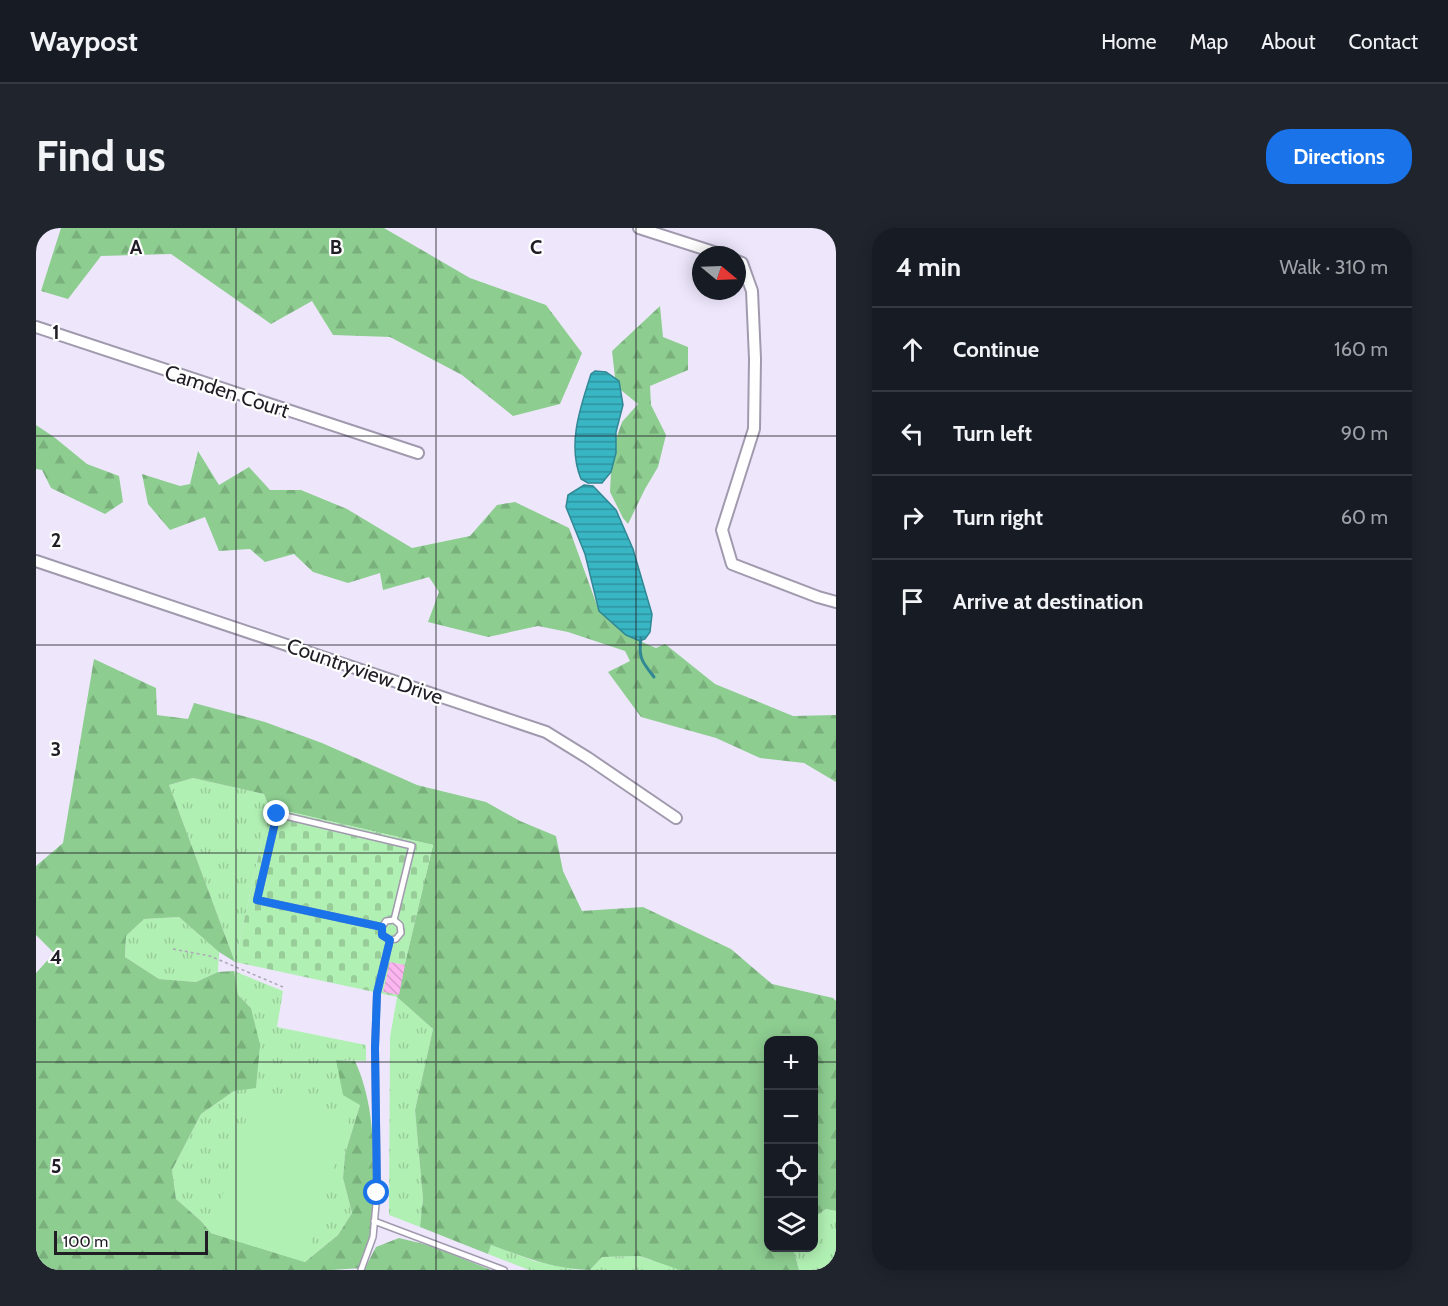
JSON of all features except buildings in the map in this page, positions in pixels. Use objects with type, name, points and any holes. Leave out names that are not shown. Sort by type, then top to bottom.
[{"type":"street","points":[[639,228],[695,246]]},
{"type":"street","points":[[746,274],[752,291],[755,359],[754,429],[722,530],[732,564],[836,602]]},
{"type":"street","name":"Camden Court","points":[[36,327],[418,453]]},
{"type":"street","name":"Countryview Drive","points":[[36,561],[546,732],[676,818]]},
{"type":"lane","points":[[382,927],[257,900],[277,814],[412,846],[394,920]]},
{"type":"lane","points":[[394,920],[400,925],[401,933],[396,939],[390,940],[382,935],[382,927],[386,921],[394,920]]},
{"type":"lane","points":[[361,1270],[373,1237],[377,1193],[375,1048],[377,993],[390,940]]},
{"type":"lane","points":[[374,1221],[504,1270]]},
{"type":"path","points":[[173,949],[210,956],[283,987]]},
{"type":"green space","points":[[61,228],[384,228],[470,278],[546,305],[582,353],[560,404],[513,416],[462,375],[390,337],[333,335],[312,301],[271,324],[171,254],[101,256],[68,299],[41,291]]},
{"type":"green space","points":[[660,306],[663,337],[688,347],[688,370],[650,386],[651,405],[666,435],[658,467],[628,524],[610,492],[612,451],[622,422],[638,404],[616,386],[612,351]]},
{"type":"green space","points":[[36,425],[87,464],[119,476],[123,502],[105,514],[51,488],[42,470],[36,469]]},
{"type":"green space","points":[[198,451],[219,485],[249,467],[270,490],[301,490],[347,509],[412,548],[470,536],[497,505],[515,502],[569,528],[599,611],[626,635],[656,648],[665,644],[715,684],[793,716],[836,715],[836,782],[804,763],[760,758],[716,738],[641,717],[608,672],[630,661],[625,651],[568,632],[538,626],[488,637],[428,622],[439,592],[429,577],[383,590],[380,573],[348,583],[313,572],[294,554],[265,562],[250,549],[219,551],[205,517],[170,530],[148,504],[142,474],[180,486],[190,484]]},
{"type":"green space","points":[[94,659],[156,688],[157,715],[188,719],[194,703],[265,722],[322,743],[417,785],[486,802],[520,821],[556,836],[563,871],[582,911],[643,907],[731,949],[772,984],[833,998],[836,1001],[836,1211],[826,1209],[818,1214],[818,1036],[764,1036],[764,1252],[794,1252],[799,1270],[680,1270],[640,1256],[602,1257],[590,1270],[565,1268],[491,1245],[488,1254],[420,1227],[423,1199],[415,1110],[433,1029],[397,997],[433,845],[269,807],[264,794],[193,778],[169,785],[235,962],[219,952],[179,917],[144,919],[126,936],[125,957],[159,979],[196,982],[218,972],[234,971],[238,995],[251,1008],[260,1045],[256,1088],[234,1091],[201,1114],[172,1170],[176,1199],[211,1233],[305,1262],[338,1235],[352,1213],[343,1178],[345,1154],[360,1105],[343,1095],[336,1060],[355,1061],[368,1100],[371,1120],[374,1160],[373,1237],[362,1268],[331,1270],[36,1270],[36,973],[54,953],[36,935],[36,866],[63,843]]},
{"type":"green space","points":[[193,778],[264,794],[269,807],[235,962],[169,785]]},
{"type":"green space","points":[[269,807],[433,845],[397,997],[235,962]]},
{"type":"green space","points":[[179,917],[219,952],[218,972],[196,982],[159,979],[125,957],[126,936],[144,919]]},
{"type":"green space","points":[[234,971],[283,991],[277,1027],[366,1045],[366,1061],[336,1060],[360,1105],[345,1154],[343,1178],[352,1213],[338,1235],[305,1262],[211,1233],[176,1199],[172,1170],[201,1114],[234,1091],[256,1087],[259,1045],[251,1008],[238,995]]},
{"type":"green space","points":[[397,997],[433,1029],[415,1110],[423,1199],[420,1227],[389,1215],[390,1037]]},
{"type":"green space","points":[[256,1088],[350,1116],[305,1262],[211,1233]]},
{"type":"green space","points":[[826,1209],[836,1211],[836,1270],[799,1270],[794,1252],[818,1252],[818,1214]]},
{"type":"green space","points":[[399,1238],[432,1246],[491,1270],[364,1270],[376,1247]]},
{"type":"green space","points":[[491,1245],[534,1261],[577,1270],[529,1270],[488,1254]]},
{"type":"green space","points":[[640,1256],[650,1260],[712,1270],[590,1270],[602,1257]]},
{"type":"water","points":[[595,371],[606,372],[619,381],[623,405],[616,432],[616,453],[611,472],[602,483],[588,483],[581,479],[577,466],[575,440],[583,400],[591,374]]},
{"type":"water","points":[[584,485],[593,486],[616,510],[633,549],[652,614],[650,632],[645,639],[640,641],[626,635],[599,611],[585,554],[566,507],[568,495]]},
{"type":"waterway","points":[[641,638],[642,659],[654,677]]},
{"type":"route","points":[[277,814],[257,900],[382,927],[382,935],[390,940],[377,993],[375,1048],[377,1193]]}]
